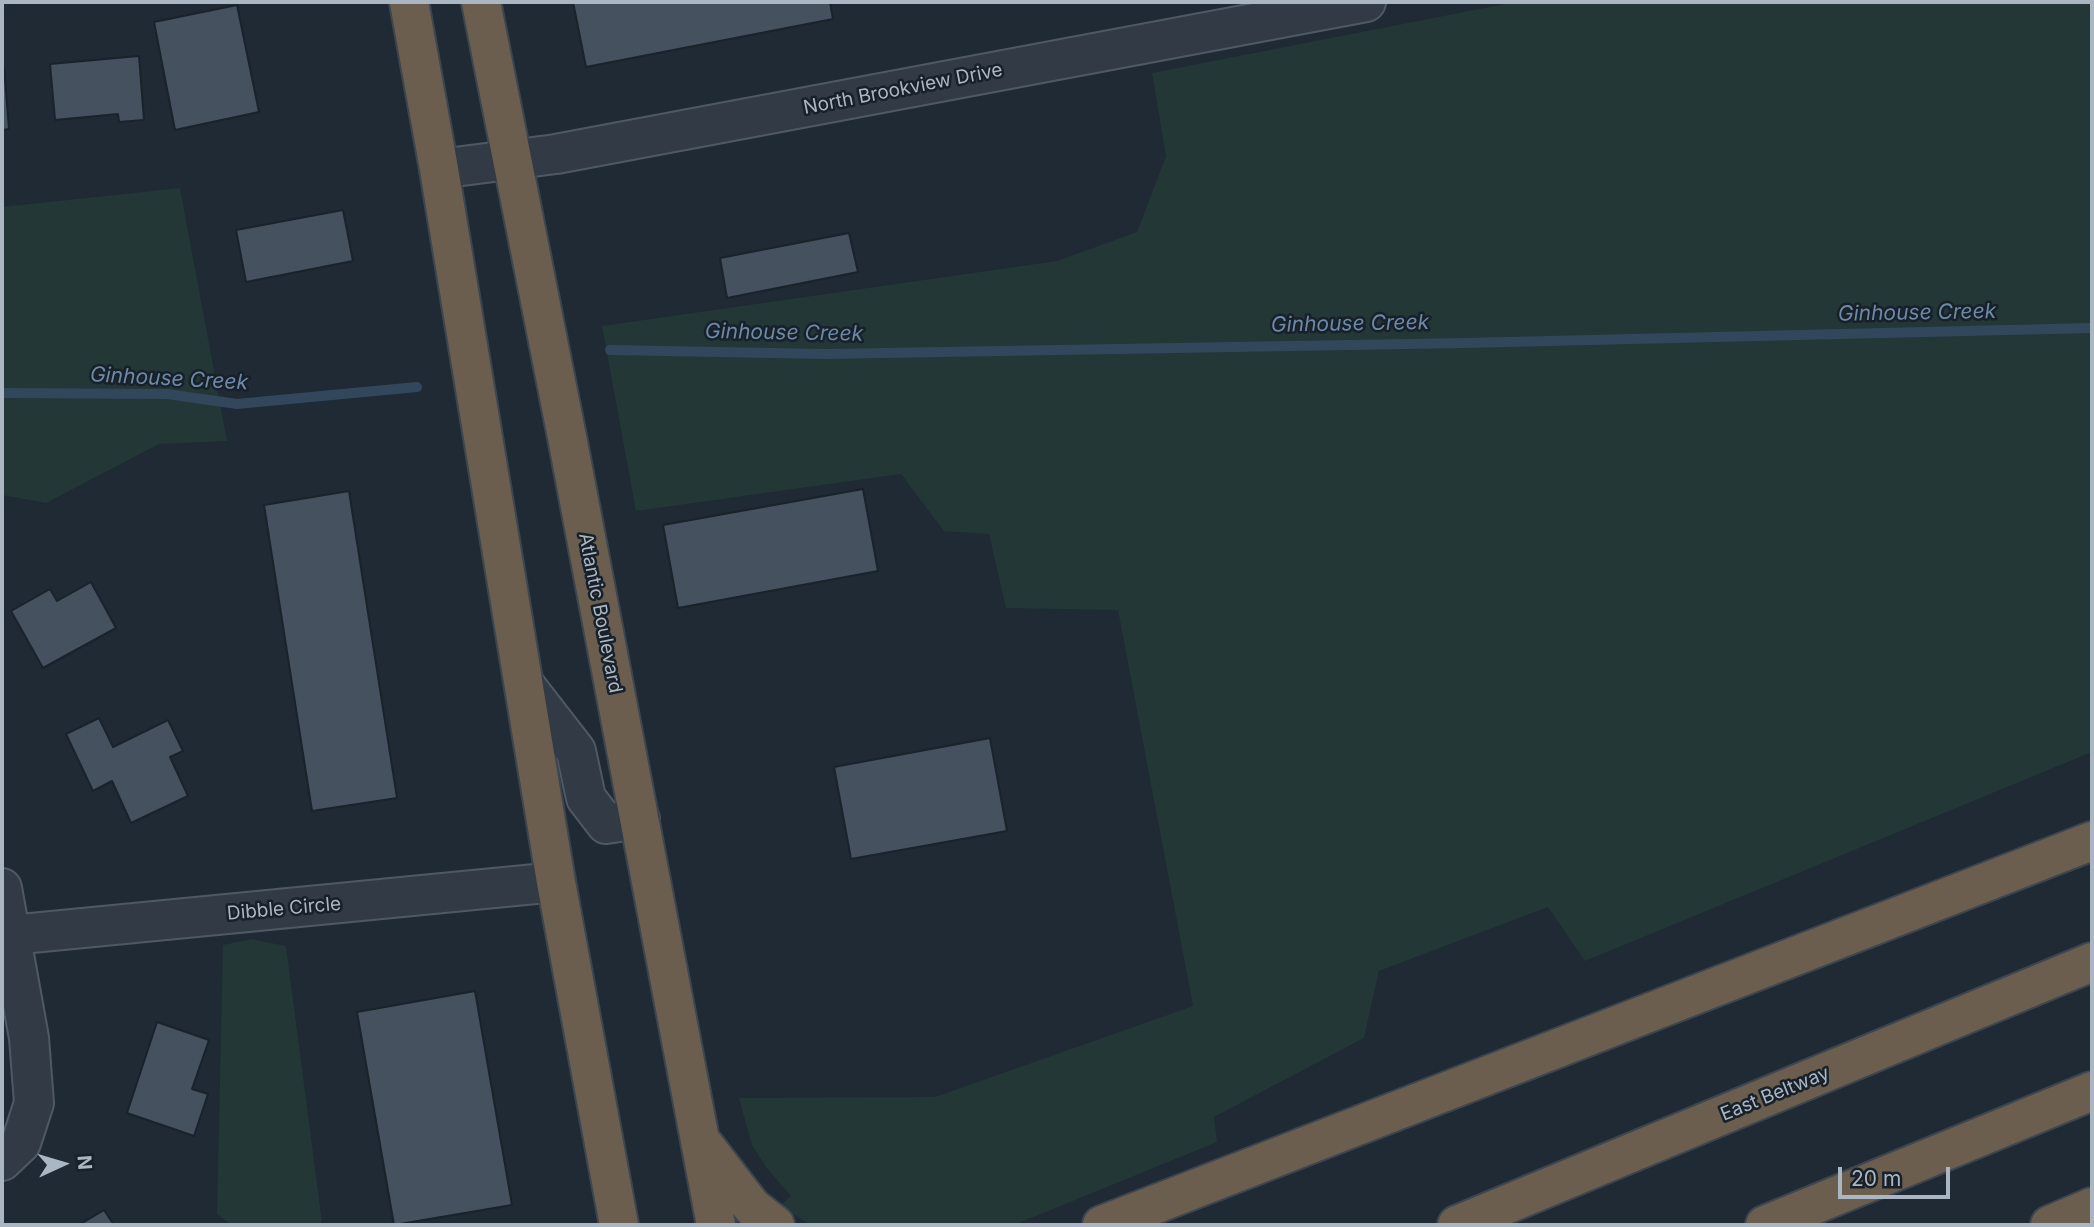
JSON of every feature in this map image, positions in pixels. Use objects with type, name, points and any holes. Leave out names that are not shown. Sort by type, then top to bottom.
[{"type":"highway","points":[[409,2],[556,882],[617,1221]]},
{"type":"highway","name":"Atlantic Boulevard","points":[[481,2],[567,436],[716,1225]]},
{"type":"highway","points":[[1102,1225],[2092,841]]},
{"type":"highway","name":"East Beltway","points":[[1457,1225],[2092,962]]},
{"type":"highway","points":[[1765,1225],[2092,1091]]},
{"type":"highway","points":[[700,1140],[752,1207],[775,1225]]},
{"type":"highway","points":[[2050,1225],[2092,1207]]},
{"type":"street","name":"North Brookview Drive","points":[[439,169],[570,152],[1226,15],[1366,2]]},
{"type":"street","points":[[524,684],[576,751],[586,798],[606,824],[640,819]]},
{"type":"street","name":"Dibble Circle","points":[[11,935],[556,882]]},
{"type":"street","points":[[2,888],[29,1038],[34,1103],[21,1143],[2,1161]]},
{"type":"green space","points":[[1515,2],[2092,2],[2092,752],[1585,961],[1548,907],[1379,971],[1364,1038],[1214,1117],[1217,1142],[1014,1225],[811,1225],[780,1206],[791,1196],[766,1167],[752,1145],[739,1098],[935,1097],[1193,1006],[1118,610],[1006,608],[989,534],[944,531],[901,474],[636,511],[602,326],[1057,261],[1137,232],[1166,156],[1152,73]]},
{"type":"green space","points":[[180,188],[227,441],[159,444],[46,503],[2,495],[2,207]]},
{"type":"green space","points":[[251,939],[286,946],[322,1222],[317,1225],[231,1225],[217,1214],[223,945]]},
{"type":"building","points":[[573,2],[830,2],[833,19],[586,67]]},
{"type":"building","points":[[237,5],[259,112],[175,130],[154,22]]},
{"type":"building","points":[[139,56],[144,120],[119,122],[118,114],[55,120],[50,64]]},
{"type":"building","points":[[2,66],[9,129],[2,130]]},
{"type":"building","points":[[343,210],[353,261],[246,282],[236,230]]},
{"type":"building","points":[[849,233],[858,272],[727,298],[720,258]]},
{"type":"building","points":[[863,489],[878,571],[678,608],[663,525]]},
{"type":"building","points":[[349,491],[397,798],[312,811],[264,505]]},
{"type":"building","points":[[91,582],[116,628],[43,668],[11,611],[50,589],[57,601]]},
{"type":"building","points":[[99,718],[113,747],[168,720],[183,751],[170,757],[188,796],[131,823],[112,781],[93,791],[66,734]]},
{"type":"building","points":[[990,738],[1007,831],[851,859],[834,767]]},
{"type":"building","points":[[475,991],[512,1205],[394,1225],[357,1012]]},
{"type":"building","points":[[157,1022],[209,1040],[192,1089],[208,1094],[194,1136],[127,1113]]},
{"type":"building","points":[[104,1210],[114,1225],[79,1225]]},
{"type":"waterway","name":"Ginhouse Creek","points":[[610,350],[826,354],[1465,343],[2092,328]]},
{"type":"waterway","name":"Ginhouse Creek","points":[[2,393],[167,394],[237,404],[417,387]]}]
